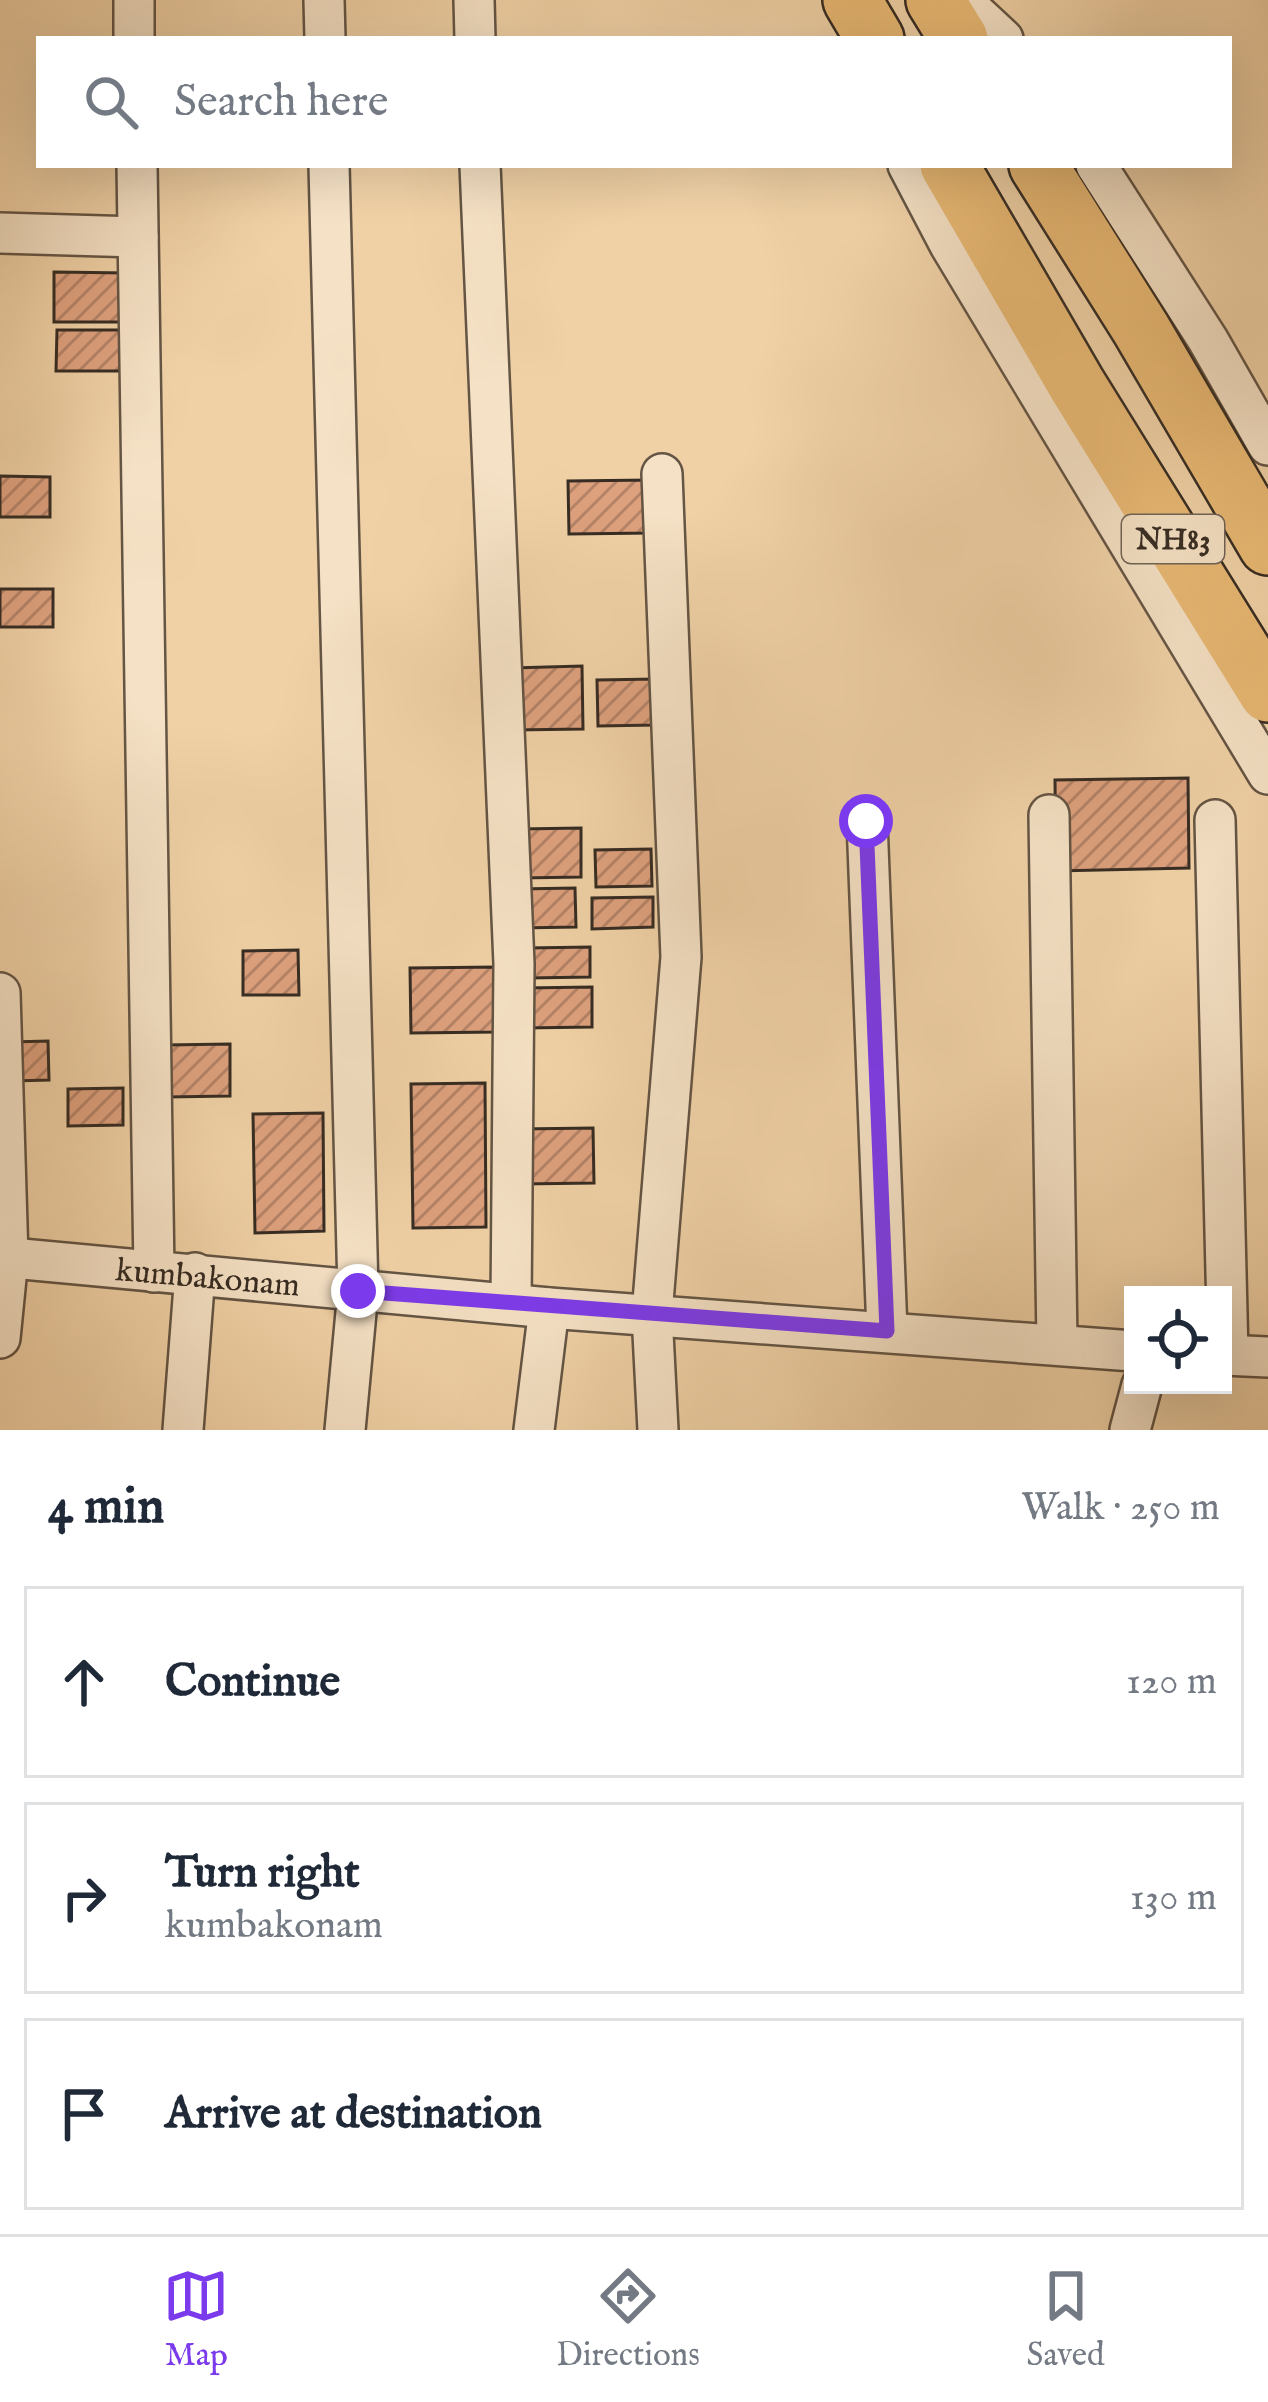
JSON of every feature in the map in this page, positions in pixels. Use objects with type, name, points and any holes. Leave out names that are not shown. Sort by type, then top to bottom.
[{"type":"highway","points":[[852,0],[873,36]]},
{"type":"highway","points":[[934,0],[957,36]]},
{"type":"highway","name":"NH83","points":[[951,168],[1268,693]]},
{"type":"highway","name":"NH83","points":[[1040,168],[1268,546]]},
{"type":"street","points":[[134,0],[134,36]]},
{"type":"street","points":[[324,0],[326,36]]},
{"type":"street","points":[[473,0],[475,36]]},
{"type":"street","points":[[835,0],[846,36]]},
{"type":"street","points":[[961,0],[1001,36]]},
{"type":"street","points":[[136,168],[154,1271]]},
{"type":"street","points":[[329,168],[358,1291],[345,1430]]},
{"type":"street","points":[[480,168],[534,1430]]},
{"type":"street","points":[[910,168],[962,266],[1268,774]]},
{"type":"street","points":[[1098,168],[1208,340],[1268,445]]},
{"type":"street","points":[[0,233],[138,237]]},
{"type":"street","points":[[658,1430],[652,1314],[681,957],[662,474]]},
{"type":"street","points":[[1049,815],[1057,1344]]},
{"type":"street","points":[[1215,820],[1225,1286]]},
{"type":"street","points":[[866,821],[887,1331]]},
{"type":"street","points":[[0,993],[4,1258],[0,1339]]},
{"type":"street","name":"kumbakonam","points":[[4,1258],[358,1291],[1124,1350]]},
{"type":"street","points":[[183,1430],[195,1273]]},
{"type":"street","points":[[1232,1355],[1268,1357]]},
{"type":"street","points":[[1130,1430],[1140,1394]]},
{"type":"building","points":[[54,272],[126,273],[125,322],[54,322]]},
{"type":"building","points":[[57,330],[126,330],[126,371],[56,371]]},
{"type":"building","points":[[0,476],[50,477],[50,517],[0,517]]},
{"type":"building","points":[[651,480],[652,533],[569,534],[568,481]]},
{"type":"building","points":[[0,589],[53,589],[53,627],[0,627]]},
{"type":"building","points":[[582,666],[583,729],[513,730],[512,668]]},
{"type":"building","points":[[656,679],[656,725],[598,726],[597,680]]},
{"type":"building","points":[[1188,778],[1189,868],[1056,871],[1055,780]]},
{"type":"building","points":[[581,828],[581,877],[521,878],[520,829]]},
{"type":"building","points":[[651,849],[652,886],[596,887],[595,850]]},
{"type":"building","points":[[575,888],[576,927],[519,928],[518,889]]},
{"type":"building","points":[[653,897],[653,927],[592,929],[592,898]]},
{"type":"building","points":[[590,947],[590,977],[529,978],[528,948]]},
{"type":"building","points":[[298,950],[299,995],[243,995],[243,951]]},
{"type":"building","points":[[496,967],[497,1032],[411,1033],[410,968]]},
{"type":"building","points":[[592,987],[592,1027],[524,1028],[524,988]]},
{"type":"building","points":[[48,1041],[49,1080],[12,1081],[11,1042]]},
{"type":"building","points":[[230,1044],[230,1096],[167,1097],[166,1045]]},
{"type":"building","points":[[485,1083],[486,1227],[413,1228],[411,1084]]},
{"type":"building","points":[[123,1088],[123,1125],[68,1126],[68,1089]]},
{"type":"building","points":[[323,1113],[324,1231],[255,1233],[253,1114]]},
{"type":"building","points":[[593,1128],[594,1183],[521,1184],[520,1129]]},
{"type":"route","points":[[358,1291],[887,1331],[866,821]]}]
